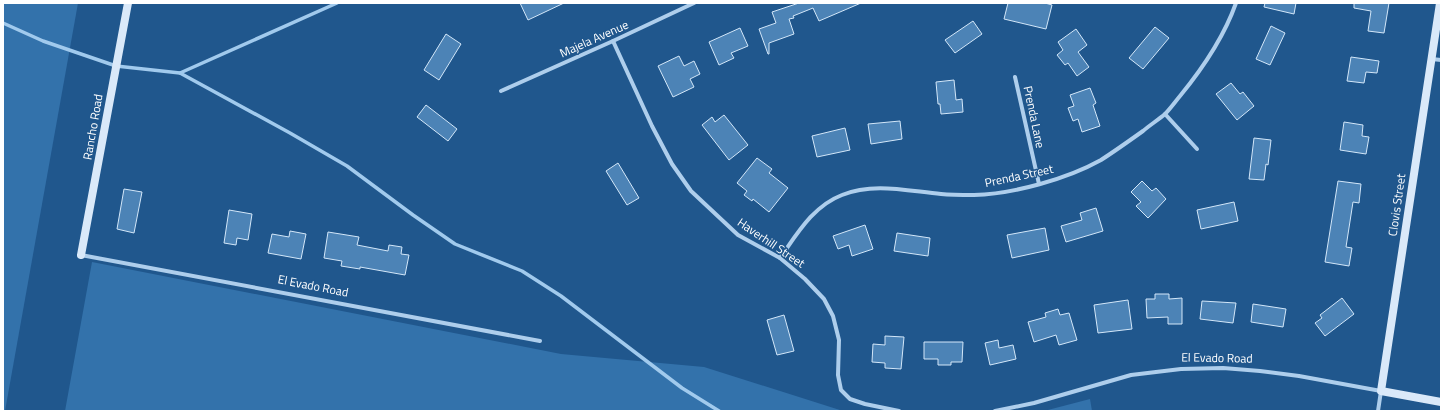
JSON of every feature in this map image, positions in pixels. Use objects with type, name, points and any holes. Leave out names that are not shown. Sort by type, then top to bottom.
[{"type":"street","name":"Rancho Road","points":[[82,255],[128,3]]},
{"type":"street","name":"Majela Avenue","points":[[501,91],[694,3]]},
{"type":"street","name":"Prenda Street","points":[[780,258],[805,223],[822,207],[841,195],[864,188],[975,195],[1039,184],[1071,173],[1100,160],[1131,140],[1165,114],[1212,53],[1236,3]]},
{"type":"street","name":"Clovis Street","points":[[1378,411],[1440,3]]},
{"type":"street","name":"Haverhill Street","points":[[613,41],[652,126],[672,164],[691,191],[738,235],[780,258],[805,279],[824,299],[833,316],[839,340],[838,375],[841,390],[850,399],[865,404],[899,411]]},
{"type":"street","points":[[1431,58],[1441,60]]},
{"type":"street","name":"Prenda Lane","points":[[1015,77],[1039,184]]},
{"type":"street","points":[[1165,114],[1196,149]]},
{"type":"street","name":"El Evado Road","points":[[82,255],[540,341]]},
{"type":"street","name":"El Evado Road","points":[[995,411],[1034,403],[1131,375],[1181,369],[1224,368],[1299,376],[1441,402]]},
{"type":"shaded area","points":[[3,3],[78,3],[5,411],[3,411]]},
{"type":"shaded area","points":[[92,262],[561,354],[704,367],[843,411],[65,411]]},
{"type":"shaded area","points":[[1090,399],[1092,411],[1044,411]]},
{"type":"building","points":[[520,3],[564,3],[528,20]]},
{"type":"building","points":[[799,3],[861,3],[819,21],[813,8],[793,16],[794,18],[789,19],[794,34],[769,43],[768,54],[759,29],[776,23],[772,12]]},
{"type":"building","points":[[1008,3],[1045,3],[1052,5],[1046,29],[1004,19]]},
{"type":"building","points":[[1265,3],[1296,3],[1294,14],[1264,7]]},
{"type":"building","points":[[1354,3],[1389,3],[1384,33],[1368,31],[1371,11],[1354,8]]},
{"type":"building","points":[[973,21],[982,34],[955,53],[945,40]]},
{"type":"building","points":[[1271,26],[1285,33],[1270,65],[1256,59]]},
{"type":"building","points":[[1155,27],[1169,38],[1143,69],[1129,58]]},
{"type":"building","points":[[740,28],[748,46],[731,53],[734,58],[719,65],[709,42]]},
{"type":"building","points":[[1076,29],[1087,45],[1078,52],[1089,67],[1077,76],[1068,63],[1065,65],[1057,55],[1063,50],[1058,42]]},
{"type":"building","points":[[446,34],[461,44],[439,80],[424,70]]},
{"type":"building","points":[[679,56],[684,66],[694,61],[700,74],[690,79],[694,87],[673,97],[658,66]]},
{"type":"building","points":[[1351,57],[1379,61],[1377,73],[1366,72],[1364,83],[1347,81]]},
{"type":"building","points":[[954,80],[956,100],[962,99],[963,112],[941,114],[940,104],[938,104],[936,82]]},
{"type":"building","points":[[1231,83],[1240,94],[1243,92],[1254,106],[1237,120],[1216,94]]},
{"type":"building","points":[[1090,88],[1096,103],[1093,105],[1100,126],[1082,132],[1078,119],[1073,121],[1068,108],[1074,106],[1070,95]]},
{"type":"building","points":[[426,105],[457,129],[448,141],[417,117]]},
{"type":"building","points":[[724,115],[748,145],[729,160],[702,125],[712,117],[715,122]]},
{"type":"building","points":[[900,121],[902,139],[871,144],[868,124]]},
{"type":"building","points":[[1344,122],[1363,125],[1362,136],[1369,137],[1366,154],[1340,150]]},
{"type":"building","points":[[845,128],[850,150],[817,157],[812,136]]},
{"type":"building","points":[[1254,138],[1271,140],[1268,165],[1266,164],[1264,180],[1249,179]]},
{"type":"building","points":[[757,158],[772,169],[769,173],[788,188],[769,212],[753,199],[752,201],[744,195],[747,191],[737,183]]},
{"type":"building","points":[[618,163],[639,198],[627,205],[606,171]]},
{"type":"building","points":[[1142,181],[1152,191],[1156,188],[1166,199],[1148,218],[1136,206],[1141,202],[1131,192]]},
{"type":"building","points":[[1338,181],[1361,184],[1359,203],[1353,202],[1346,247],[1352,248],[1349,266],[1325,262]]},
{"type":"building","points":[[124,189],[142,192],[134,233],[117,229]]},
{"type":"building","points":[[1234,202],[1238,221],[1201,229],[1197,210]]},
{"type":"building","points":[[1096,208],[1103,231],[1066,242],[1061,226],[1082,220],[1080,213]]},
{"type":"building","points":[[229,210],[252,214],[248,240],[237,238],[236,245],[224,243]]},
{"type":"building","points":[[865,225],[873,249],[852,256],[849,245],[838,249],[833,236]]},
{"type":"building","points":[[1045,228],[1049,250],[1012,258],[1007,235]]},
{"type":"building","points":[[290,231],[306,234],[301,259],[268,253],[272,234],[289,237]]},
{"type":"building","points":[[328,232],[359,237],[357,245],[388,251],[389,245],[402,247],[401,254],[409,255],[405,275],[360,267],[360,269],[341,266],[342,261],[324,258]]},
{"type":"building","points":[[897,233],[930,238],[928,256],[894,251]]},
{"type":"building","points":[[1155,294],[1169,294],[1169,299],[1182,298],[1182,324],[1168,324],[1168,317],[1147,318],[1146,299],[1155,299]]},
{"type":"building","points":[[1342,298],[1354,314],[1325,336],[1315,323],[1322,318],[1320,315]]},
{"type":"building","points":[[1128,300],[1132,329],[1098,333],[1094,305]]},
{"type":"building","points":[[1202,301],[1236,303],[1233,323],[1200,319]]},
{"type":"building","points":[[1253,304],[1286,309],[1283,327],[1251,322]]},
{"type":"building","points":[[1058,309],[1060,315],[1069,313],[1077,340],[1059,345],[1056,335],[1034,342],[1028,322],[1046,317],[1045,313]]},
{"type":"building","points":[[784,315],[794,351],[777,355],[767,320]]},
{"type":"building","points":[[885,336],[904,337],[901,369],[885,368],[885,363],[872,362],[873,344],[885,345]]},
{"type":"building","points":[[998,340],[999,348],[1013,345],[1016,359],[990,365],[985,343]]},
{"type":"building","points":[[924,342],[963,342],[962,362],[951,362],[951,365],[938,365],[938,359],[924,359]]},
{"type":"waterway","points":[[180,73],[337,3]]},
{"type":"waterway","points":[[3,23],[43,41],[116,66],[180,73],[347,166],[455,244],[522,271],[561,296],[682,388],[719,411]]}]
